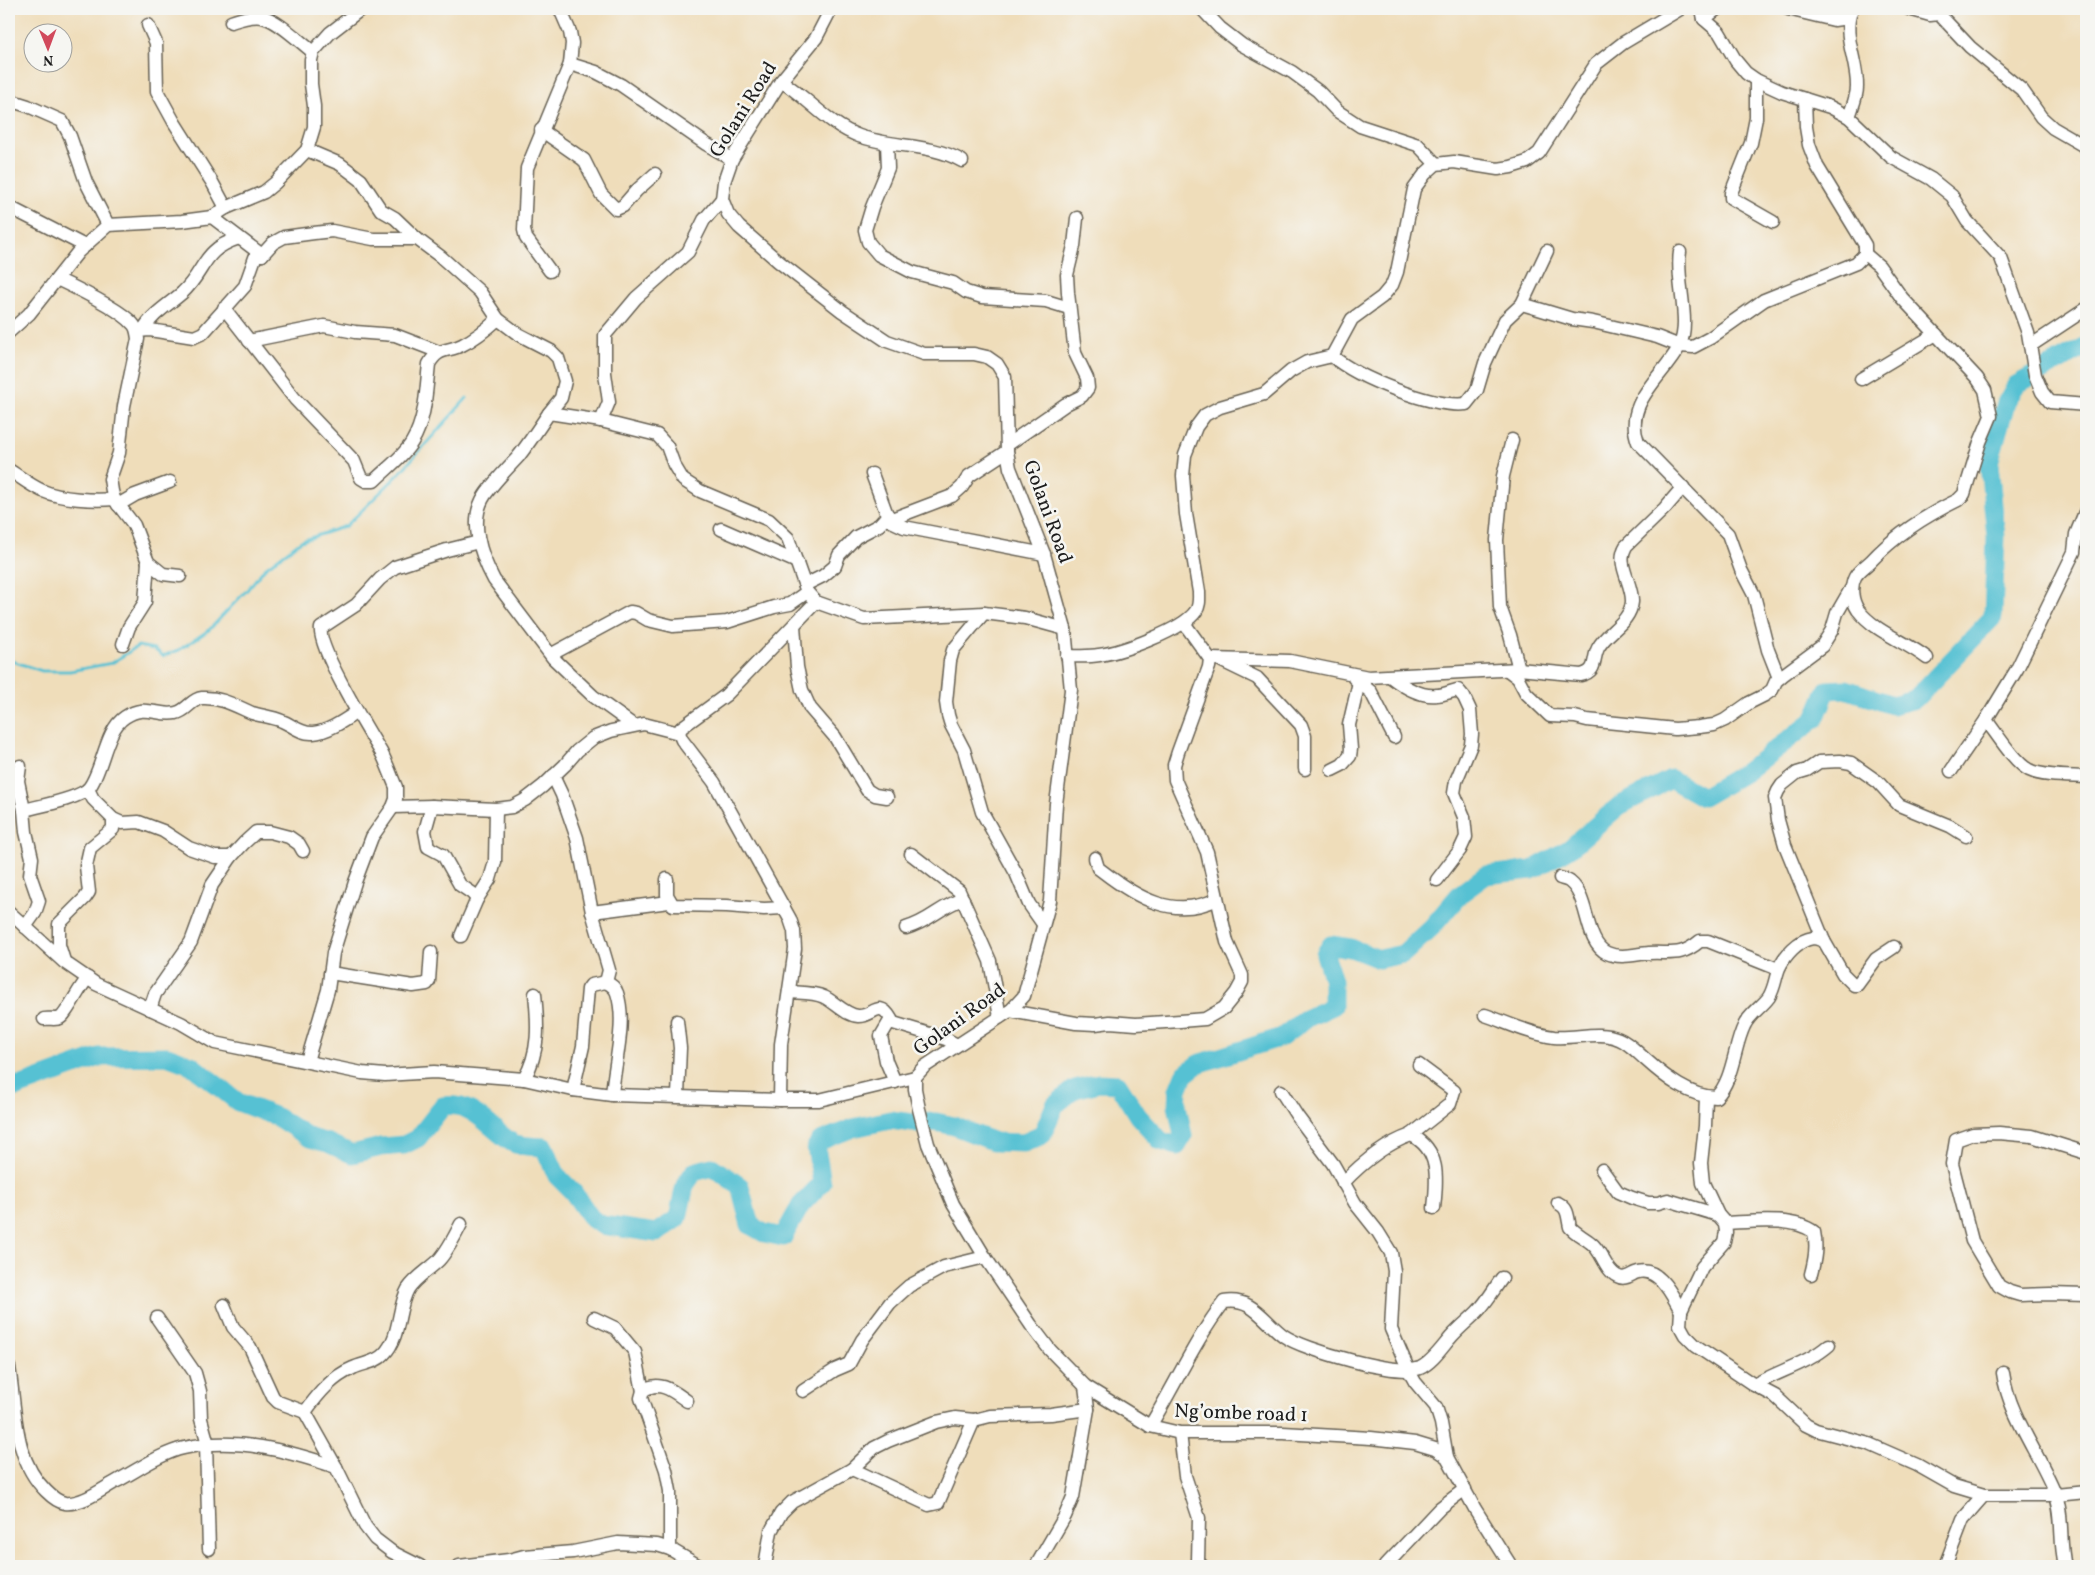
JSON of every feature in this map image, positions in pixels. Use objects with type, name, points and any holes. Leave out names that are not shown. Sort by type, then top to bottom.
[{"type":"street","points":[[9,332],[29,314],[58,279],[66,266],[108,225],[182,221],[212,216],[264,192],[307,150],[314,127],[311,84],[313,52],[330,33],[361,9]]},
{"type":"street","points":[[550,271],[526,238],[524,230],[526,168],[570,64],[572,43],[570,32],[560,9]]},
{"type":"street","name":"Golani Road","points":[[831,9],[816,38],[780,81],[732,159],[724,182],[722,199],[728,214],[765,250],[842,311],[887,341],[924,354],[974,354],[987,357],[996,364],[1005,377],[1007,448],[1010,468],[1044,554],[1065,629],[1071,690],[1056,804],[1050,901],[1032,974],[1024,996],[1005,1014],[924,1067],[915,1077],[915,1090],[928,1144]]},
{"type":"street","points":[[1202,9],[1220,28],[1235,40],[1292,72],[1318,92],[1337,111],[1360,126],[1418,145],[1436,164]]},
{"type":"street","points":[[1068,656],[1098,656],[1134,647],[1184,623],[1196,611],[1199,602],[1186,514],[1183,476],[1185,455],[1196,427],[1205,415],[1220,407],[1264,394],[1291,371],[1307,362],[1332,356],[1352,319],[1382,297],[1392,285],[1398,272],[1414,189],[1424,174],[1436,164],[1454,162],[1498,169],[1526,162],[1539,153],[1596,64],[1623,43],[1677,9]]},
{"type":"street","points":[[1718,9],[1703,14],[1719,32],[1736,61],[1746,73],[1756,80],[1830,107],[1849,117],[1891,157],[1931,179],[1952,196],[1967,221],[2001,258],[2019,307],[2030,346],[2034,375],[2042,392],[2050,402],[2086,404]]},
{"type":"street","points":[[1788,9],[1834,20],[1850,13],[1849,36],[1858,84],[1857,94],[1849,117]]},
{"type":"street","points":[[1909,9],[1930,15],[1941,11],[1970,48],[2022,90],[2041,117],[2053,128],[2086,147]]},
{"type":"street","points":[[231,22],[254,16],[273,21],[313,52]]},
{"type":"street","points":[[148,24],[156,42],[158,92],[226,208]]},
{"type":"street","points":[[570,64],[596,72],[620,85],[706,144],[732,159]]},
{"type":"street","points":[[1756,80],[1756,118],[1751,144],[1731,198],[1773,222]]},
{"type":"street","points":[[780,81],[796,90],[837,124],[857,135],[887,144],[911,145],[938,151],[962,161]]},
{"type":"street","points":[[1522,304],[1572,319],[1657,337],[1680,346],[1693,347],[1710,338],[1764,300],[1856,263],[1865,254],[1865,245],[1817,166],[1809,145],[1805,99]]},
{"type":"street","points":[[9,100],[62,121],[70,136],[86,182],[108,225]]},
{"type":"street","points":[[541,130],[584,160],[601,194],[616,209],[623,206],[655,174]]},
{"type":"street","points":[[887,144],[888,168],[865,230],[868,242],[879,255],[912,272],[953,283],[966,292],[982,297],[1046,301],[1069,308]]},
{"type":"street","points":[[307,150],[340,164],[360,180],[381,210],[395,218],[480,292],[498,318],[518,334],[552,350],[558,358],[565,381],[561,398],[532,438],[484,496],[478,514],[477,534],[486,566],[494,580],[552,654],[553,658],[593,696],[633,725]]},
{"type":"street","points":[[601,421],[609,402],[604,354],[605,336],[636,298],[688,252],[704,220],[722,199]]},
{"type":"street","points":[[9,207],[85,246]]},
{"type":"street","points":[[212,216],[263,256]]},
{"type":"street","points":[[552,654],[630,612],[648,620],[673,626],[727,622],[774,607],[790,604],[806,588],[835,566],[839,555],[856,537],[889,518],[952,496],[962,487],[969,476],[1066,404],[1082,396],[1088,388],[1087,378],[1076,353],[1069,308],[1068,275],[1077,218]]},
{"type":"street","points":[[58,279],[113,310],[140,330],[194,337],[203,332],[224,308],[237,297],[273,243],[284,237],[332,231],[372,239],[394,237],[417,239]]},
{"type":"street","points":[[122,644],[129,627],[145,602],[148,562],[134,525],[116,502],[110,479],[119,453],[124,406],[140,330],[183,292],[212,252],[239,238]]},
{"type":"street","points":[[1332,356],[1342,365],[1368,378],[1395,388],[1436,401],[1455,405],[1466,404],[1477,390],[1485,363],[1505,320],[1522,304],[1546,250]]},
{"type":"street","points":[[1680,252],[1678,266],[1683,327],[1680,346],[1641,401],[1635,414],[1634,430],[1638,442],[1728,534],[1741,570],[1754,595],[1768,650],[1779,678]]},
{"type":"street","points":[[1512,440],[1503,476],[1497,540],[1500,607],[1510,635],[1514,670],[1526,693],[1550,716],[1675,729],[1714,725],[1725,720],[1749,703],[1765,696],[1772,690],[1779,678],[1822,646],[1832,630],[1837,613],[1856,576],[1889,542],[1909,527],[1958,500],[1964,494],[1969,483],[1973,460],[1991,416],[1985,390],[1977,378],[1902,298],[1879,266],[1865,254]]},
{"type":"street","points":[[224,308],[294,399],[354,461],[360,478],[366,481],[374,481],[412,442],[421,421],[429,364],[433,357],[439,352],[461,346],[483,332],[498,318]]},
{"type":"street","points":[[2030,346],[2086,309]]},
{"type":"street","points":[[249,341],[324,326],[355,332],[395,335],[439,352]]},
{"type":"street","points":[[1861,378],[1936,334]]},
{"type":"street","points":[[549,413],[601,421],[657,435],[667,446],[674,465],[683,480],[700,491],[769,520],[788,538],[806,588],[816,602],[864,619],[984,613],[1019,617],[1065,629]]},
{"type":"street","points":[[9,470],[51,494],[96,501],[116,502],[170,482]]},
{"type":"street","points":[[872,474],[882,506],[889,518],[904,527],[1044,554]]},
{"type":"street","points":[[1214,659],[1290,661],[1354,678],[1514,670],[1581,675],[1588,673],[1593,668],[1598,648],[1622,623],[1632,601],[1622,561],[1622,552],[1683,487]]},
{"type":"street","points":[[1951,771],[1986,720],[2017,669],[2074,552],[2076,534],[2086,510]]},
{"type":"street","points":[[721,529],[797,562]]},
{"type":"street","points":[[307,1061],[322,1014],[334,953],[355,882],[372,837],[393,807],[396,799],[396,788],[382,754],[358,712],[322,640],[321,628],[356,604],[380,579],[395,567],[479,542]]},
{"type":"street","points":[[148,562],[163,574],[180,576]]},
{"type":"street","points":[[1852,587],[1853,598],[1858,610],[1895,638],[1927,658]]},
{"type":"street","points":[[679,733],[681,728],[726,695],[816,602]]},
{"type":"street","points":[[984,613],[953,650],[950,661],[946,702],[948,715],[964,750],[982,812],[1016,873],[1030,904],[1043,924]]},
{"type":"street","points":[[1184,623],[1214,659],[1256,678],[1301,725],[1305,736],[1305,769]]},
{"type":"street","points":[[794,625],[797,667],[802,690],[810,708],[835,737],[868,790],[875,795],[887,797]]},
{"type":"street","points":[[911,854],[959,892],[990,961],[1005,1014],[1095,1024],[1205,1019],[1224,1008],[1242,982],[1242,975],[1227,942],[1207,852],[1175,780],[1174,765],[1209,667],[1214,659]]},
{"type":"street","points":[[1392,677],[1405,687],[1424,694],[1437,695],[1458,690],[1464,696],[1470,710],[1471,745],[1456,781],[1454,792],[1464,817],[1466,837],[1460,850],[1437,880]]},
{"type":"street","points":[[1354,678],[1371,692],[1394,737]]},
{"type":"street","points":[[1332,770],[1342,765],[1350,756],[1349,725],[1354,678]]},
{"type":"street","points":[[24,810],[73,796],[88,789],[116,729],[124,718],[140,711],[175,714],[200,698],[218,700],[239,705],[251,712],[282,720],[305,732],[314,733],[327,730],[358,712]]},
{"type":"street","points":[[1986,720],[2028,770],[2048,774],[2086,777]]},
{"type":"street","points":[[393,807],[432,806],[496,809],[512,807],[525,800],[553,776],[577,750],[593,738],[633,725],[644,724],[657,725],[679,733],[714,782],[784,908],[794,931],[795,949],[781,1044],[780,1100]]},
{"type":"street","points":[[1894,947],[1876,959],[1857,985],[1854,985],[1843,974],[1824,941],[1785,845],[1778,820],[1775,798],[1782,784],[1797,773],[1808,770],[1819,762],[1840,761],[1851,763],[1878,782],[1899,805],[1934,819],[1966,836]]},
{"type":"street","points":[[20,766],[18,781],[32,858],[30,875],[39,901],[35,913],[25,927]]},
{"type":"street","points":[[553,776],[562,795],[577,838],[592,912],[609,970],[606,982]]},
{"type":"street","points":[[88,789],[93,798],[113,819],[122,823],[139,822],[163,831],[189,848],[215,856],[231,857]]},
{"type":"street","points":[[432,806],[425,831],[428,847],[443,855],[460,885],[477,899]]},
{"type":"street","points":[[461,936],[477,899],[490,879],[495,862],[496,809]]},
{"type":"street","points":[[64,962],[59,945],[59,924],[89,892],[86,866],[88,852],[91,845],[113,828],[113,819]]},
{"type":"street","points":[[150,1009],[160,986],[191,942],[212,885],[231,857],[256,832],[262,831],[289,838],[299,844],[303,851]]},
{"type":"street","points":[[1095,858],[1098,868],[1133,893],[1154,903],[1169,907],[1204,906],[1217,900]]},
{"type":"street","points":[[1560,878],[1570,882],[1581,897],[1594,938],[1607,953],[1628,956],[1649,953],[1678,954],[1689,950],[1700,941],[1708,941],[1778,969]]},
{"type":"street","points":[[667,879],[669,902]]},
{"type":"street","points":[[906,928],[922,924],[948,904],[963,899]]},
{"type":"street","points":[[592,912],[669,902],[673,905],[681,906],[784,908]]},
{"type":"street","points":[[9,912],[64,962],[88,978],[180,1023],[215,1043],[362,1073],[434,1072],[524,1079],[573,1090],[612,1095],[780,1100],[819,1100],[915,1077]]},
{"type":"street","points":[[1485,1015],[1541,1035],[1558,1037],[1597,1035],[1620,1039],[1663,1076],[1706,1097],[1716,1097],[1722,1092],[1743,1027],[1768,998],[1775,986],[1778,969],[1787,954],[1799,944],[1813,938],[1824,941]]},
{"type":"street","points":[[330,973],[423,986],[427,984],[428,980],[431,952]]},
{"type":"street","points":[[44,1019],[60,1018],[64,1015],[75,994],[88,978]]},
{"type":"street","points":[[573,1090],[583,1046],[588,989],[591,985],[606,982],[614,987],[617,992],[620,1020],[619,1052],[614,1073],[612,1095]]},
{"type":"street","points":[[789,992],[823,996],[854,1015],[861,1016],[876,1009],[883,1009],[891,1019],[881,1036],[886,1061],[895,1082]]},
{"type":"street","points":[[524,1079],[536,1052],[537,1011],[535,994]]},
{"type":"street","points":[[677,1021],[680,1048],[678,1096]]},
{"type":"street","points":[[890,1022],[946,1039],[957,1045]]},
{"type":"street","points":[[1343,1183],[1357,1169],[1396,1140],[1411,1135],[1450,1104],[1454,1090],[1419,1065]]},
{"type":"street","points":[[1281,1091],[1333,1164],[1355,1203],[1378,1232],[1391,1253],[1394,1271],[1391,1329],[1409,1371],[1436,1407],[1447,1457],[1475,1509],[1511,1566]]},
{"type":"street","points":[[1706,1097],[1701,1163],[1703,1183],[1722,1219],[1724,1242],[1702,1267],[1681,1311],[1680,1326],[1685,1335],[1696,1346],[1754,1385],[1775,1396],[1806,1424],[1816,1430],[1869,1444],[1917,1465],[1954,1486],[1984,1496],[2056,1495],[2086,1492]]},
{"type":"street","points":[[2086,1153],[2032,1136],[1999,1133],[1973,1134],[1956,1140],[1952,1164],[1972,1241],[1999,1286],[2020,1295],[2086,1295]]},
{"type":"street","points":[[1411,1135],[1422,1140],[1437,1171],[1434,1208]]},
{"type":"street","name":"Ng’ombe road 1","points":[[928,1144],[953,1204],[985,1258],[1050,1350],[1085,1386],[1150,1426],[1180,1433],[1283,1433],[1371,1438],[1415,1443],[1435,1449],[1447,1457]]},
{"type":"street","points":[[1602,1170],[1618,1192],[1648,1203],[1668,1200],[1722,1219],[1776,1221],[1807,1226],[1814,1232],[1816,1243],[1816,1255],[1811,1274]]},
{"type":"street","points":[[1558,1203],[1568,1211],[1570,1226],[1592,1243],[1612,1272],[1618,1277],[1625,1278],[1638,1272],[1650,1271],[1656,1275],[1672,1295],[1681,1311]]},
{"type":"street","points":[[305,1412],[323,1387],[353,1368],[369,1364],[384,1354],[398,1329],[408,1290],[425,1270],[439,1260],[452,1243],[461,1224]]},
{"type":"street","points":[[803,1391],[835,1370],[849,1364],[862,1340],[890,1303],[909,1286],[944,1267],[985,1258]]},
{"type":"street","points":[[1150,1426],[1194,1347],[1224,1302],[1233,1301],[1254,1308],[1285,1337],[1319,1352],[1409,1371],[1421,1368],[1434,1357],[1453,1334],[1478,1311],[1502,1278]]},
{"type":"street","points":[[224,1305],[232,1327],[250,1347],[273,1397],[278,1402],[305,1412],[365,1526],[375,1539],[392,1552],[420,1566]]},
{"type":"street","points":[[158,1318],[199,1382],[201,1419],[207,1444],[209,1549]]},
{"type":"street","points":[[594,1318],[615,1328],[635,1352],[643,1391],[641,1398],[666,1470],[670,1490],[670,1550]]},
{"type":"street","points":[[1754,1385],[1773,1374],[1818,1355],[1828,1345]]},
{"type":"street","points":[[9,1367],[19,1441],[25,1460],[37,1481],[57,1500],[66,1503],[80,1501],[182,1448],[207,1444],[261,1448],[297,1454],[336,1468]]},
{"type":"street","points":[[2003,1373],[2007,1395],[2020,1424],[2041,1460],[2056,1495],[2065,1566]]},
{"type":"street","points":[[643,1391],[649,1386],[660,1385],[670,1389],[687,1401]]},
{"type":"street","points":[[1036,1566],[1065,1516],[1073,1497],[1088,1409],[1085,1386]]},
{"type":"street","points":[[765,1566],[768,1538],[781,1513],[806,1492],[852,1469],[874,1448],[888,1441],[936,1422],[955,1418],[974,1420],[990,1416],[1051,1414],[1088,1409]]},
{"type":"street","points":[[852,1469],[929,1505],[938,1503],[974,1420]]},
{"type":"street","points":[[1180,1433],[1185,1476],[1199,1518],[1198,1561],[1202,1566]]},
{"type":"street","points":[[1385,1566],[1440,1508],[1465,1489]]},
{"type":"street","points":[[1945,1566],[1963,1519],[1984,1496]]},
{"type":"street","points":[[459,1566],[509,1560],[524,1556],[573,1552],[618,1542],[637,1542],[670,1550],[699,1566]]},
{"type":"waterway","points":[[9,1082],[17,1087],[99,1057],[167,1056],[191,1065],[238,1102],[277,1117],[310,1138],[328,1143],[352,1154],[381,1147],[404,1145],[418,1138],[443,1106],[464,1108],[473,1112],[513,1143],[524,1146],[544,1147],[557,1176],[573,1192],[591,1218],[602,1225],[657,1233],[678,1218],[685,1185],[694,1172],[712,1167],[740,1186],[750,1225],[764,1233],[783,1237],[801,1205],[822,1183],[816,1147],[820,1141],[853,1128],[890,1120],[914,1123],[936,1122],[954,1126],[995,1142],[1024,1143],[1042,1135],[1055,1105],[1075,1089],[1099,1083],[1118,1084],[1138,1116],[1161,1141],[1177,1146],[1183,1136],[1177,1105],[1178,1090],[1184,1075],[1198,1064],[1282,1037],[1305,1019],[1333,1006],[1333,981],[1325,954],[1331,945],[1351,948],[1379,959],[1403,954],[1432,927],[1460,894],[1486,875],[1532,870],[1569,849],[1619,806],[1671,779],[1703,797],[1746,772],[1815,719],[1827,690],[1846,689],[1892,705],[1915,699],[1993,617],[1996,537],[1989,463],[2006,403],[2016,385],[2086,346]]},
{"type":"waterway","points":[[9,660],[42,671],[70,671],[112,663],[138,646],[154,649],[163,656],[179,650],[209,630],[265,568],[301,541],[346,526],[396,477],[467,398]]}]
